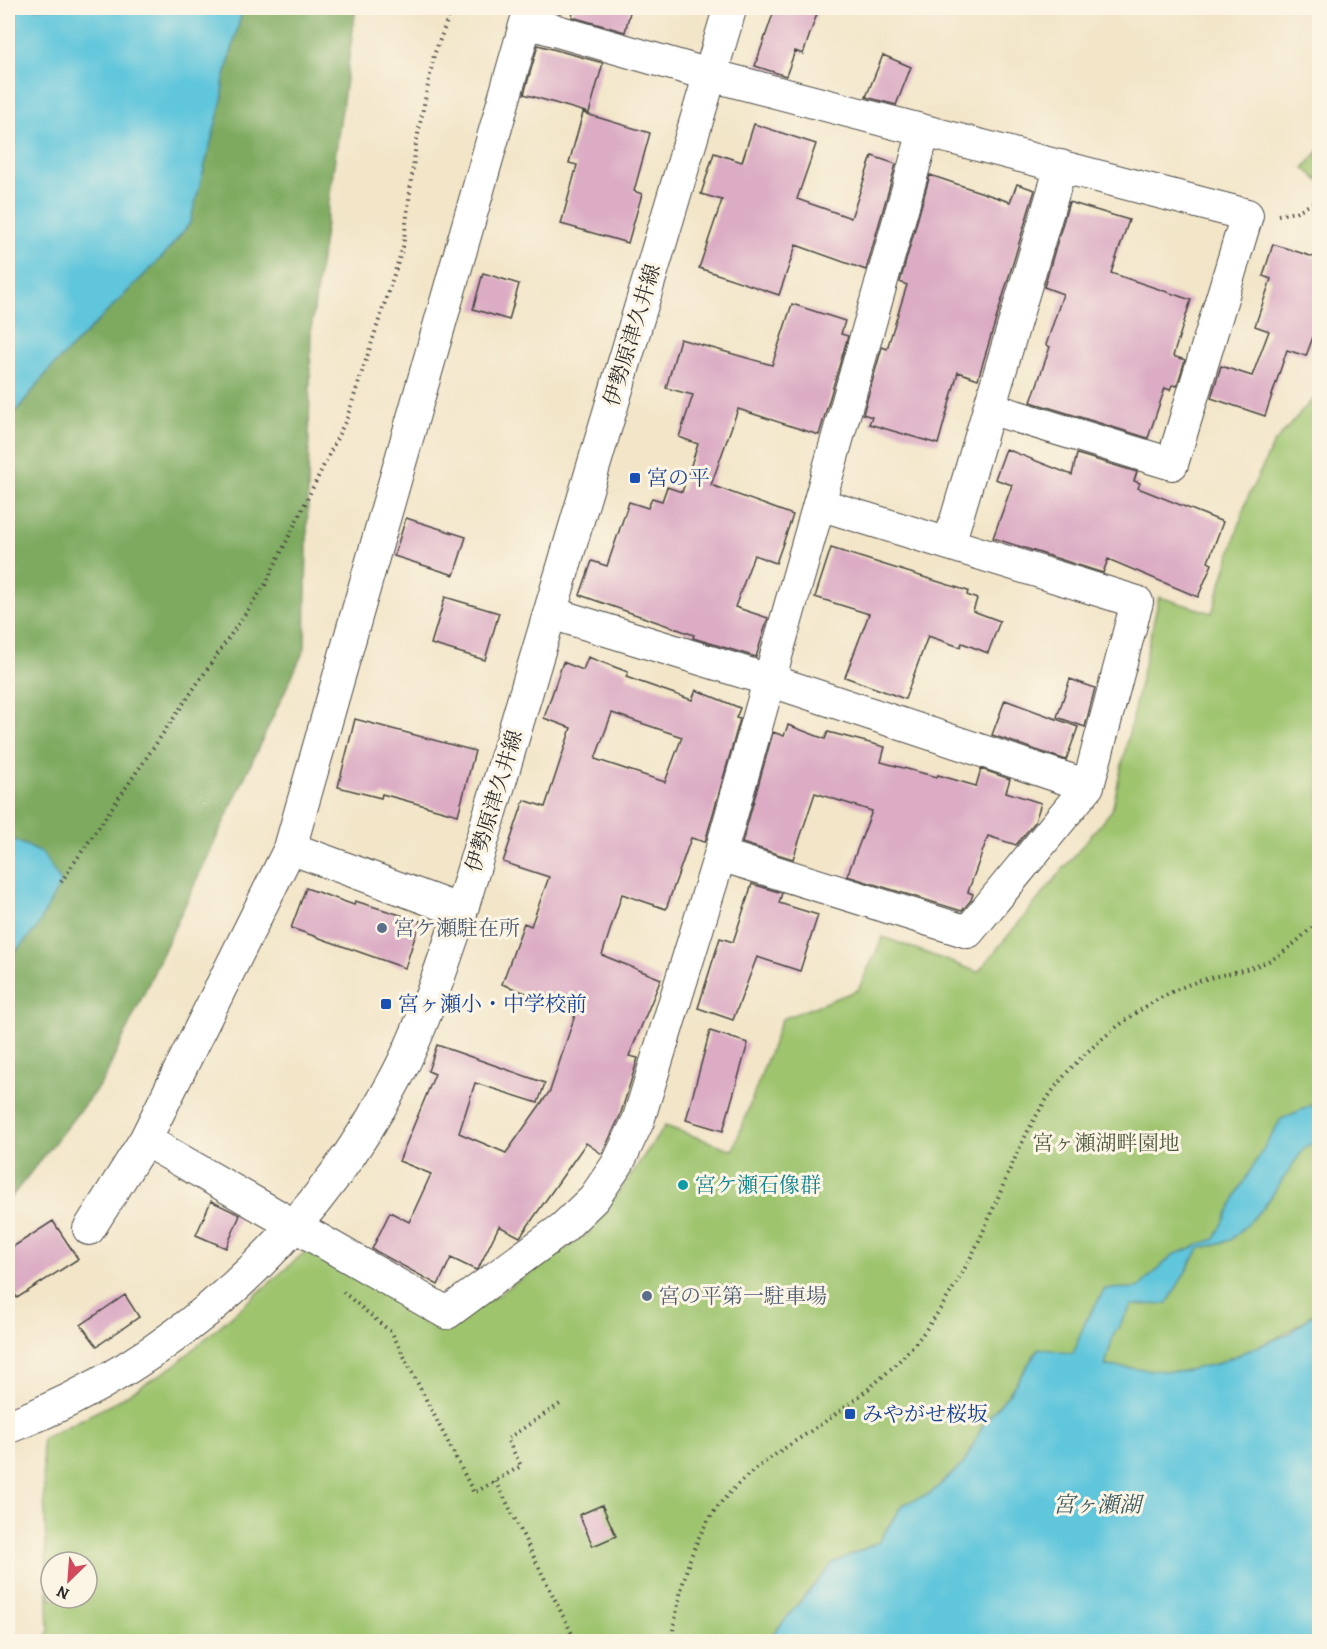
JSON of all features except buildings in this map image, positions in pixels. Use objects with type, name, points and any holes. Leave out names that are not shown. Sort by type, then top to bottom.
[{"type":"main road","name":"伊勢原津久井線","points":[[8,1426],[36,1416],[114,1377],[182,1331],[239,1284],[296,1225],[355,1149],[398,1074],[432,995],[460,911],[551,613],[730,8]]},
{"type":"street","points":[[89,1229],[145,1140],[290,848],[526,22],[710,75],[1247,215],[1172,465],[989,408]]},
{"type":"street","points":[[145,1140],[447,1313],[563,1228],[594,1198],[618,1163],[638,1121],[720,855],[924,131]]},
{"type":"street","points":[[949,544],[1060,166]]},
{"type":"street","points":[[720,855],[968,932],[1088,786],[1137,602],[819,504]]},
{"type":"street","points":[[551,613],[769,680],[1088,786]]},
{"type":"street","points":[[290,848],[460,911]]},
{"type":"path","points":[[61,882],[265,585],[347,418],[403,247],[416,144],[434,55],[452,8]]},
{"type":"path","points":[[1247,215],[1271,217],[1295,212],[1320,200]]},
{"type":"path","points":[[671,1641],[690,1558],[713,1513],[744,1476],[844,1408],[884,1375],[921,1336],[950,1294],[973,1252],[1021,1141],[1049,1096],[1077,1062],[1154,1002],[1190,984],[1261,965],[1285,952],[1320,920]]},
{"type":"path","points":[[337,1288],[392,1333],[474,1493],[521,1466],[507,1439],[560,1404]]},
{"type":"path","points":[[496,1481],[576,1641]]},
{"type":"green space","points":[[243,8],[356,8],[311,330],[305,648],[103,1081],[8,1201],[8,959],[36,929],[42,853],[8,837],[8,421],[50,369],[165,254],[190,223]]},
{"type":"green space","points":[[1319,150],[1319,181],[1304,168]]},
{"type":"green space","name":"宮ヶ瀬湖畔園地","points":[[1319,392],[1319,1310],[1305,1321],[1253,1350],[1215,1365],[1178,1372],[1143,1372],[1125,1369],[1039,1348],[1008,1395],[984,1423],[964,1463],[931,1493],[902,1505],[879,1542],[833,1563],[767,1641],[45,1641],[49,1630],[48,1610],[99,1610],[99,1550],[46,1550],[42,1439],[114,1403],[174,1366],[313,1245],[466,1313],[498,1295],[591,1231],[665,1126],[733,1150],[782,1019],[858,990],[883,937],[978,972],[1112,810],[1159,597],[1212,613],[1247,499],[1274,443]]},
{"type":"water","points":[[8,8],[243,8],[190,223],[165,254],[50,369],[8,421]]},
{"type":"water","points":[[8,837],[42,853],[61,882],[36,929],[8,959]]},
{"type":"water","name":"宮ヶ瀬湖","points":[[1319,1102],[1319,1140],[1305,1147],[1264,1207],[1231,1240],[1199,1249],[1167,1304],[1132,1305],[1113,1336],[1105,1366],[1178,1372],[1216,1364],[1288,1334],[1319,1310],[1319,1641],[767,1641],[833,1563],[879,1542],[902,1505],[931,1493],[964,1463],[984,1423],[1008,1395],[1039,1348],[1073,1354],[1086,1320],[1105,1289],[1138,1288],[1173,1255],[1215,1239],[1240,1188],[1281,1119]]},
{"type":"place","name":"宮の平","points":[[635,478]]},
{"type":"place","name":"宮ケ瀬駐在所","points":[[382,928]]},
{"type":"place","name":"宮ヶ瀬小・中学校前","points":[[386,1004]]},
{"type":"place","name":"宮ケ瀬石像群","points":[[683,1185]]},
{"type":"place","name":"宮の平第一駐車場","points":[[647,1296]]},
{"type":"place","name":"みやがせ桜坂","points":[[850,1414]]}]
